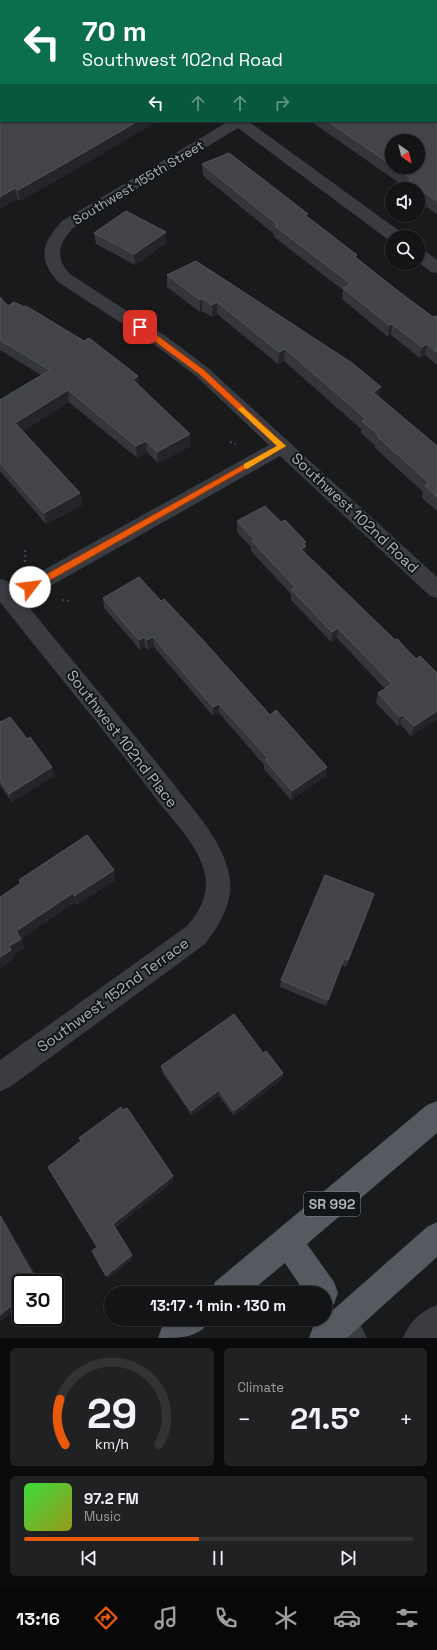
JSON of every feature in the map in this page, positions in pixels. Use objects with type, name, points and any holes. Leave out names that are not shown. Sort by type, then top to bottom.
[{"type":"main road","name":"SR 992","points":[[234,1286],[437,1115]]},
{"type":"main road","points":[[332,1315],[339,1333],[437,1237]]},
{"type":"main road","points":[[288,1241],[317,1286]]},
{"type":"main road","points":[[173,1338],[188,1326]]},
{"type":"street","name":"Southwest 155th Street","points":[[52,256],[54,242],[59,233],[68,224],[237,122]]},
{"type":"street","points":[[240,122],[387,230]]},
{"type":"street","name":"Southwest 102nd Road","points":[[52,256],[55,267],[64,278],[161,341],[202,372],[437,590]]},
{"type":"street","points":[[425,259],[437,268]]},
{"type":"street","points":[[5,593],[282,446]]},
{"type":"street","name":"Southwest 102nd Place","points":[[5,593],[155,778],[199,838],[214,863],[217,875],[216,904]]},
{"type":"street","name":"Southwest 152nd Terrace","points":[[0,1077],[196,935],[207,921],[216,904]]},
{"type":"street","points":[[418,1338],[437,1320]]},
{"type":"path","points":[[25,550],[25,562]]},
{"type":"building","points":[[0,122],[136,122],[18,190],[15,188],[0,197]]},
{"type":"building","points":[[328,122],[437,122],[437,201],[425,193],[425,182],[412,182],[409,180],[412,179],[405,174],[425,174],[425,134],[385,134],[385,160]]},
{"type":"building","points":[[229,153],[308,214],[305,215],[357,255],[355,257],[398,291],[433,317],[437,316],[437,352],[427,344],[422,347],[392,324],[389,325],[343,288],[351,284],[275,226],[278,225],[202,164]]},
{"type":"building","points":[[126,211],[166,232],[134,254],[94,233]]},
{"type":"building","points":[[196,261],[352,363],[381,387],[373,392],[437,446],[437,497],[425,486],[429,483],[377,436],[379,435],[362,421],[366,419],[285,349],[279,352],[217,302],[212,305],[202,298],[200,300],[167,275]]},
{"type":"building","points":[[0,297],[8,306],[14,302],[24,307],[26,306],[84,341],[89,338],[138,376],[133,380],[190,434],[157,452],[146,441],[136,446],[68,390],[15,423],[80,493],[44,513],[0,463],[0,400],[50,370],[0,340]]},
{"type":"building","points":[[265,506],[281,522],[285,520],[306,542],[303,544],[306,546],[301,549],[395,640],[397,639],[416,659],[420,656],[437,673],[437,711],[414,726],[403,715],[400,717],[378,693],[392,684],[338,628],[332,632],[292,590],[295,587],[252,541],[254,539],[237,521]]},
{"type":"building","points":[[139,577],[161,601],[164,599],[202,639],[270,715],[276,710],[327,767],[292,791],[265,760],[268,758],[219,704],[213,707],[153,637],[147,640],[144,637],[139,640],[103,598]]},
{"type":"building","points":[[10,717],[27,739],[30,737],[52,767],[9,794],[0,780],[0,721],[1,722]]},
{"type":"building","points":[[87,835],[114,870],[74,896],[73,893],[16,931],[21,939],[9,946],[11,950],[0,957],[0,897],[21,883],[19,880]]},
{"type":"building","points":[[325,875],[374,894],[348,960],[344,958],[328,1000],[281,980]]},
{"type":"building","points":[[234,1014],[263,1053],[266,1051],[283,1073],[234,1111],[219,1090],[191,1111],[161,1066]]},
{"type":"building","points":[[121,1107],[123,1110],[127,1108],[173,1176],[113,1224],[132,1255],[106,1276],[92,1251],[97,1247],[48,1167],[81,1141],[79,1138]]},
{"type":"building","points":[[0,1216],[33,1274],[12,1274],[12,1305],[0,1315]]},
{"type":"slow traffic","points":[[242,409],[282,446],[247,466]]},
{"type":"route","points":[[30,587],[282,446],[202,372],[140,327]]}]
